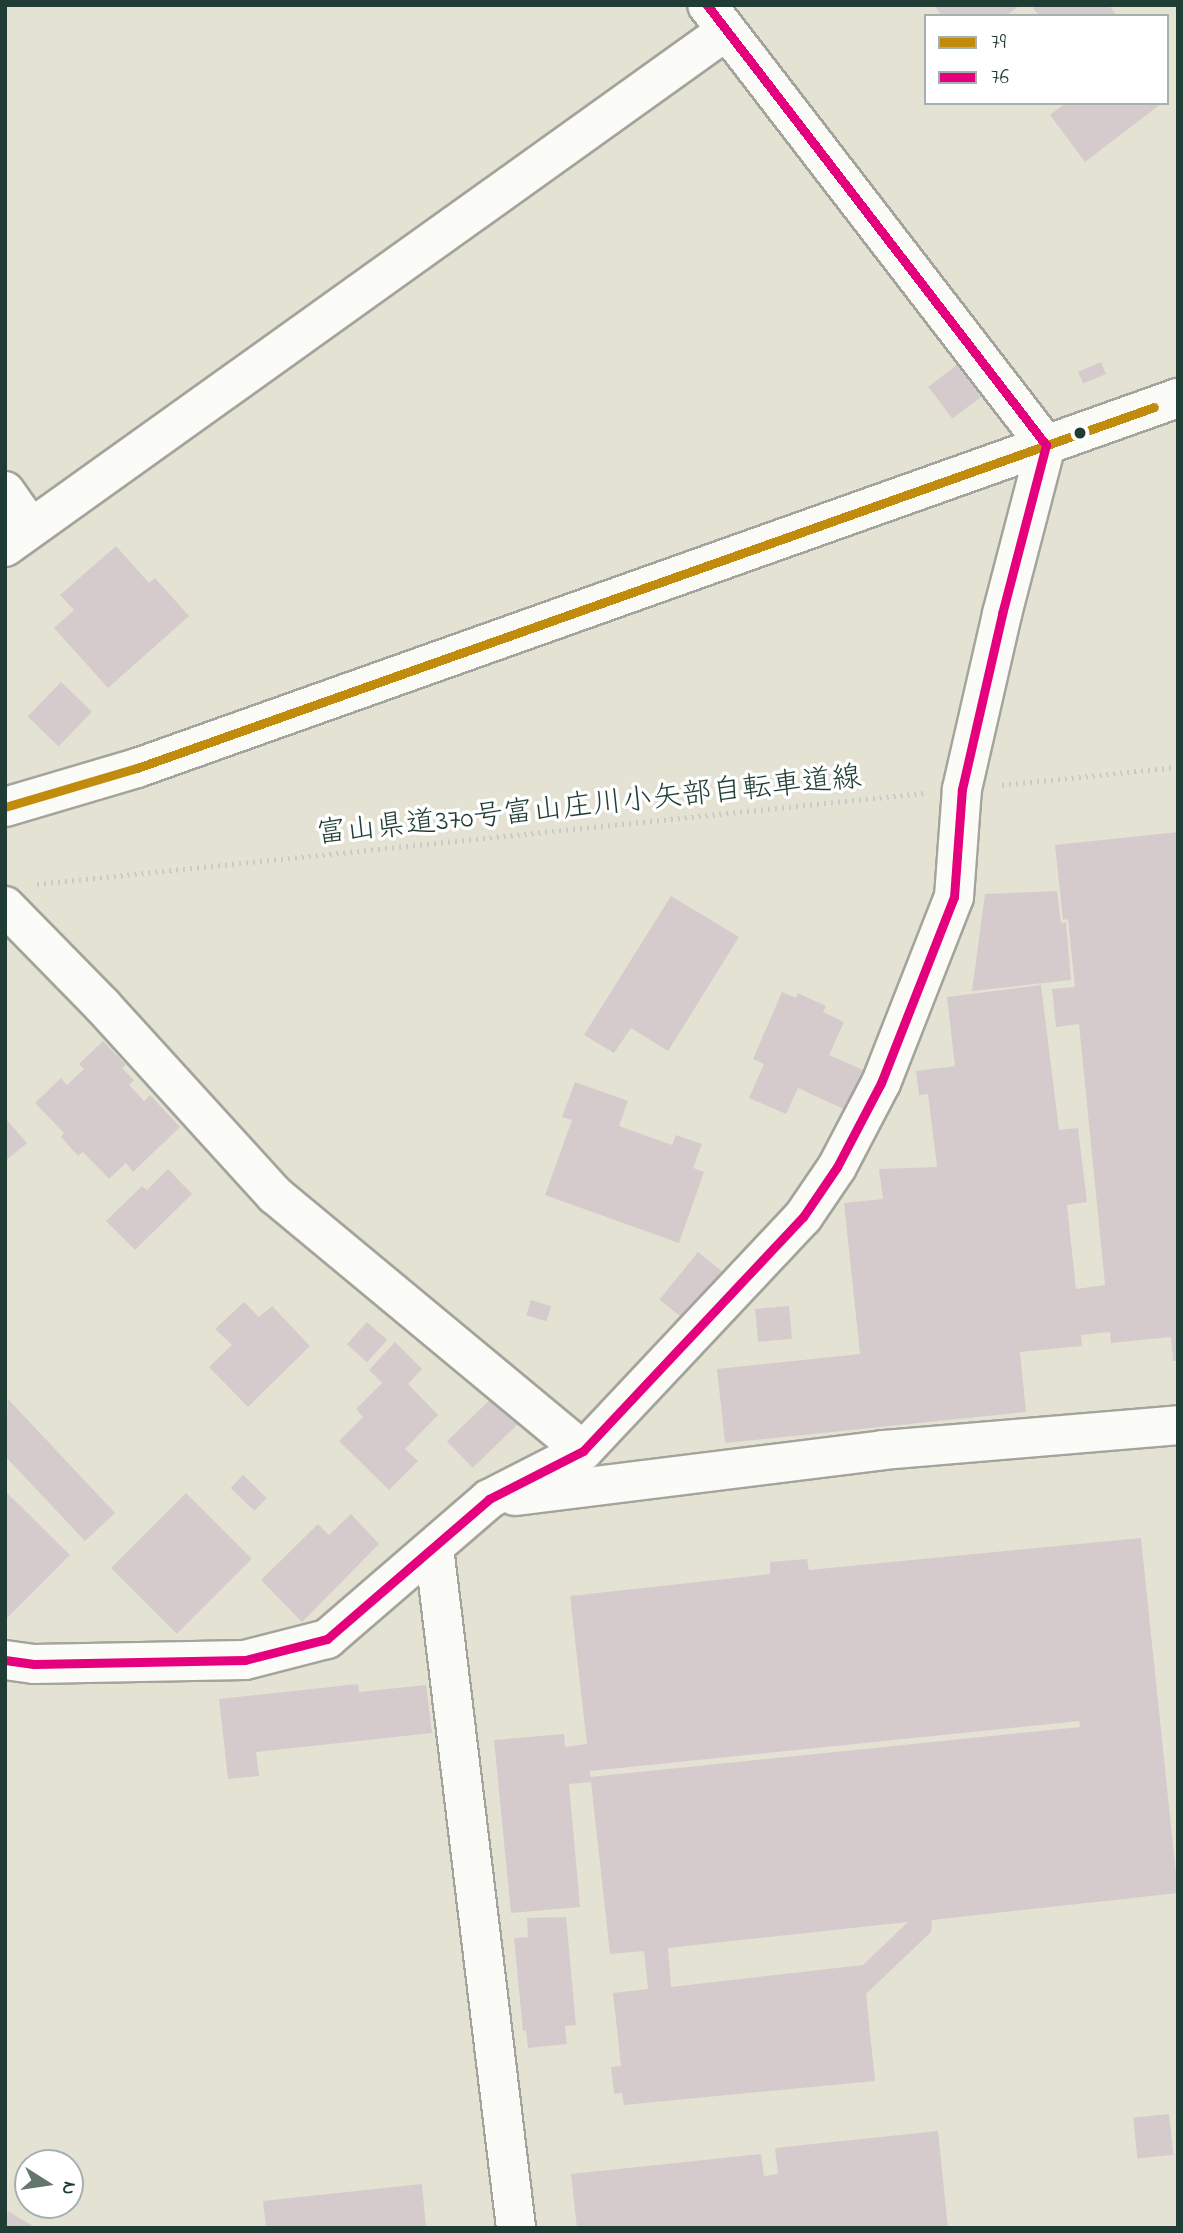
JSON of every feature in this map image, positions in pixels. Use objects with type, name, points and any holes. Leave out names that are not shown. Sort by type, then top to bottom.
[{"type":"street","points":[[5,491],[18,538],[716,18],[1046,446]]},
{"type":"street","points":[[5,807],[137,768],[1178,398]]},
{"type":"street","points":[[5,1660],[34,1664],[245,1660],[327,1639],[489,1499],[583,1451],[803,1217],[837,1167],[881,1083],[954,897],[962,789],[1002,614],[1046,446]]},
{"type":"street","points":[[19,895],[102,1005],[275,1195],[583,1451]]},
{"type":"street","points":[[489,1499],[883,1450],[1178,1425]]},
{"type":"street","points":[[434,1548],[516,2228]]},
{"type":"path","name":"富山県道370号富山庄川小矢部自転車道線","points":[[19,895],[1178,767]]},
{"type":"building","points":[[934,5],[1020,5],[1009,14],[941,14]]},
{"type":"building","points":[[1036,5],[1109,5],[1116,14],[1038,14],[1033,8]]},
{"type":"building","points":[[1063,105],[1159,105],[1085,162],[1050,115]]},
{"type":"building","points":[[1101,362],[1106,374],[1083,384],[1078,372]]},
{"type":"building","points":[[957,365],[981,397],[952,419],[928,387]]},
{"type":"building","points":[[116,546],[149,583],[155,578],[189,616],[108,688],[54,628],[74,610],[60,595]]},
{"type":"building","points":[[61,682],[92,712],[59,746],[28,717]]},
{"type":"building","points":[[1178,832],[1178,1361],[1173,1361],[1171,1337],[1111,1343],[1110,1332],[1081,1335],[1082,1346],[1020,1352],[1026,1412],[725,1443],[717,1369],[860,1354],[844,1203],[883,1199],[879,1169],[937,1167],[928,1094],[919,1095],[916,1071],[955,1066],[947,997],[1041,985],[1059,1130],[1078,1128],[1087,1202],[1067,1205],[1076,1289],[1105,1285],[1079,1024],[1056,1027],[1052,989],[1075,987],[1068,919],[1063,920],[1055,845]]},
{"type":"building","points":[[1057,891],[1061,923],[1066,922],[1071,980],[972,991],[985,894]]},
{"type":"building","points":[[671,896],[739,937],[668,1051],[631,1028],[614,1053],[584,1035]]},
{"type":"building","points":[[782,992],[796,998],[798,993],[826,1006],[823,1012],[844,1022],[829,1055],[868,1072],[850,1112],[798,1088],[786,1114],[749,1098],[764,1064],[753,1059]]},
{"type":"building","points":[[103,1041],[126,1065],[122,1068],[134,1080],[129,1085],[144,1101],[150,1095],[180,1127],[133,1172],[126,1163],[109,1179],[83,1152],[78,1156],[61,1137],[64,1133],[35,1103],[61,1078],[67,1085],[84,1069],[79,1064]]},
{"type":"building","points":[[575,1082],[628,1101],[619,1126],[672,1145],[676,1135],[702,1144],[693,1168],[704,1172],[679,1243],[545,1195],[572,1120],[562,1117]]},
{"type":"building","points":[[5,1118],[27,1143],[5,1161]]},
{"type":"building","points":[[168,1169],[192,1194],[135,1250],[106,1221],[142,1186],[147,1190]]},
{"type":"building","points":[[698,1252],[725,1274],[687,1321],[660,1299]]},
{"type":"building","points":[[531,1300],[551,1306],[546,1321],[526,1315]]},
{"type":"building","points":[[244,1302],[259,1317],[272,1306],[310,1346],[248,1407],[209,1367],[232,1345],[215,1329]]},
{"type":"building","points":[[789,1306],[792,1339],[758,1342],[755,1309]]},
{"type":"building","points":[[367,1322],[387,1340],[367,1362],[347,1344]]},
{"type":"building","points":[[395,1342],[422,1369],[408,1384],[438,1415],[405,1449],[418,1461],[389,1490],[339,1441],[363,1417],[356,1409],[382,1383],[369,1370]]},
{"type":"building","points":[[498,1392],[524,1419],[473,1468],[447,1441]]},
{"type":"building","points":[[8,1399],[115,1513],[85,1541],[5,1456]]},
{"type":"building","points":[[243,1475],[267,1498],[254,1511],[230,1488]]},
{"type":"building","points":[[5,1491],[70,1555],[5,1620]]},
{"type":"building","points":[[186,1493],[252,1559],[177,1634],[111,1568]]},
{"type":"building","points":[[351,1514],[379,1544],[302,1622],[261,1580],[318,1524],[329,1535]]},
{"type":"building","points":[[1141,1538],[1178,1893],[932,1920],[931,1932],[866,1994],[875,2081],[624,2105],[622,2093],[614,2094],[611,2067],[621,2066],[613,1993],[648,1989],[644,1951],[610,1954],[591,1782],[569,1784],[580,1907],[511,1913],[494,1740],[564,1734],[565,1747],[587,1744],[570,1596],[770,1574],[770,1562],[807,1559],[809,1570]],"holes":[[[1079,1721],[1080,1727],[590,1777],[590,1771]],[[908,1922],[863,1965],[671,1987],[668,1948]]]},
{"type":"building","points":[[358,1684],[359,1692],[426,1685],[432,1733],[256,1752],[259,1776],[228,1779],[219,1699]]},
{"type":"building","points":[[566,1917],[576,2025],[565,2026],[567,2044],[528,2048],[526,2030],[523,2031],[514,1938],[528,1937],[527,1918]]},
{"type":"building","points":[[1169,2114],[1173,2155],[1137,2159],[1133,2118]]},
{"type":"building","points":[[938,2131],[948,2228],[577,2228],[571,2174],[761,2154],[764,2176],[778,2174],[775,2148]]},
{"type":"building","points":[[422,2184],[426,2228],[266,2228],[263,2201]]},
{"type":"building","points":[[8,2211],[14,2215],[14,2219],[21,2219],[36,2228],[5,2228]]},
{"type":"transit line","name":"76","points":[[5,1660],[34,1664],[245,1660],[327,1639],[489,1499],[583,1451],[803,1217],[837,1167],[881,1083],[954,897],[962,789],[1002,614],[1046,445],[707,5]]},
{"type":"transit line","name":"79","points":[[5,807],[137,768],[1154,407]]}]
